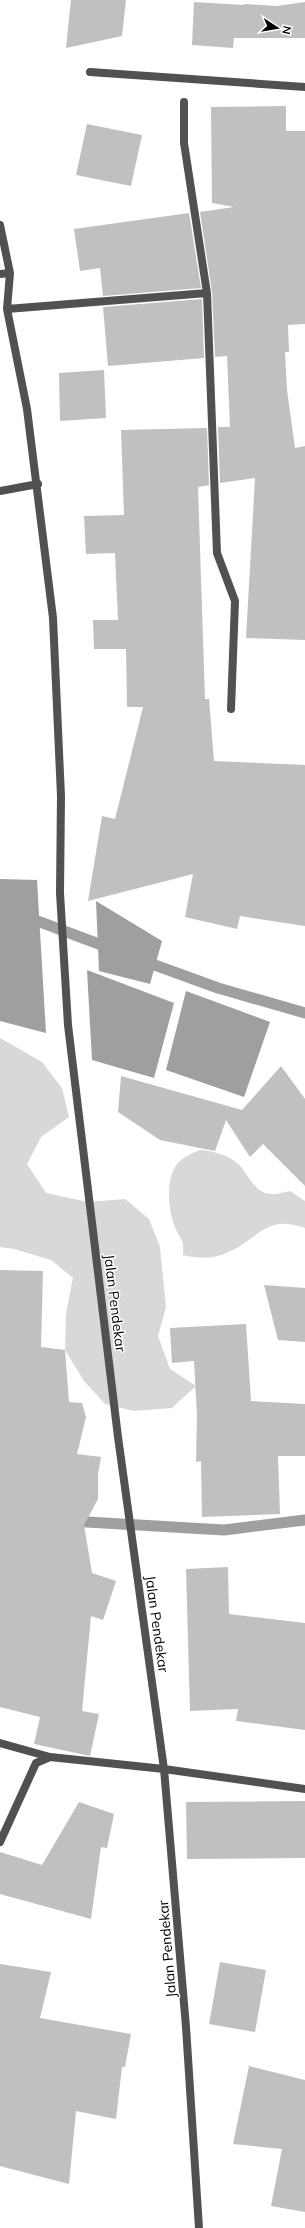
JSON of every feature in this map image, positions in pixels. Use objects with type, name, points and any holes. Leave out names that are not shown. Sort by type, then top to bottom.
[{"type":"street","points":[[90,72],[305,87]]},
{"type":"street","points":[[184,102],[184,143],[207,293],[217,553],[235,600],[231,709]]},
{"type":"street","name":"Jalan Pendekar","points":[[0,225],[10,273],[7,309],[27,409],[38,484],[53,618],[58,691],[62,796],[60,893],[68,1025],[118,1437],[164,1769],[186,2020],[199,2228]]},
{"type":"street","points":[[0,274],[10,273]]},
{"type":"street","points":[[7,309],[207,293]]},
{"type":"street","points":[[0,491],[38,484]]},
{"type":"street","points":[[0,1743],[50,1757],[164,1769],[305,1789]]},
{"type":"street","points":[[0,1842],[36,1763],[50,1757]]},
{"type":"shaded area","points":[[0,879],[37,880],[46,1033],[0,1021]]},
{"type":"shaded area","points":[[96,901],[162,941],[150,984],[99,971]]},
{"type":"shaded area","points":[[87,970],[174,1003],[154,1078],[92,1060]]},
{"type":"shaded area","points":[[186,991],[270,1022],[244,1097],[166,1070]]},
{"type":"shaded area","points":[[0,1038],[42,1062],[62,1088],[69,1117],[41,1137],[27,1164],[46,1193],[88,1202],[125,1199],[149,1219],[160,1247],[166,1307],[158,1336],[170,1369],[196,1386],[172,1408],[134,1411],[105,1404],[84,1381],[65,1350],[66,1313],[73,1278],[51,1260],[14,1249],[0,1247]]},
{"type":"shaded area","points":[[200,1150],[217,1153],[233,1160],[242,1168],[259,1190],[263,1192],[273,1194],[290,1191],[305,1201],[305,1228],[280,1224],[264,1229],[242,1245],[219,1256],[202,1258],[183,1255],[182,1242],[175,1227],[171,1213],[169,1197],[170,1180],[175,1167],[180,1161]]},
{"type":"building","points":[[71,0],[126,0],[122,36],[66,48]]},
{"type":"building","points":[[194,2],[277,6],[305,2],[305,38],[234,38],[233,48],[192,45]]},
{"type":"building","points":[[286,106],[286,131],[305,131],[305,324],[288,325],[289,352],[285,352],[287,390],[295,448],[305,446],[305,640],[246,638],[255,478],[220,483],[218,427],[230,427],[227,356],[215,357],[212,292],[200,212],[234,207],[212,203],[211,107]]},
{"type":"building","points":[[87,124],[142,135],[131,186],[76,175]]},
{"type":"building","points":[[189,213],[201,288],[103,296],[100,268],[80,271],[74,229]]},
{"type":"building","points":[[202,299],[204,358],[108,366],[103,307]]},
{"type":"building","points":[[104,370],[106,418],[60,421],[59,373]]},
{"type":"building","points":[[207,428],[209,485],[198,487],[205,699],[209,699],[214,761],[305,765],[305,926],[240,916],[237,929],[185,917],[193,874],[88,901],[102,816],[115,819],[143,707],[127,707],[126,649],[94,649],[93,620],[118,620],[115,553],[86,554],[84,516],[124,515],[121,430]]},
{"type":"building","points":[[281,1066],[305,1099],[305,1186],[263,1144],[250,1157],[226,1120],[215,1151],[160,1140],[118,1112],[121,1076],[242,1110]]},
{"type":"building","points":[[0,1270],[43,1271],[41,1347],[65,1350],[69,1402],[82,1403],[86,1417],[77,1454],[101,1457],[98,1474],[98,1499],[84,1525],[92,1573],[116,1581],[103,1620],[91,1616],[82,1711],[99,1714],[90,1756],[34,1744],[40,1717],[0,1707]]},
{"type":"building","points":[[264,1285],[305,1288],[305,1342],[278,1340]]},
{"type":"building","points":[[246,1324],[251,1401],[305,1404],[305,1456],[278,1456],[280,1514],[202,1517],[201,1461],[196,1462],[197,1416],[194,1361],[172,1363],[170,1328]]},
{"type":"building","points":[[228,1567],[229,1614],[305,1623],[305,1730],[236,1721],[238,1709],[190,1711],[186,1569]]},
{"type":"building","points":[[305,1801],[305,1858],[187,1859],[186,1802]]},
{"type":"building","points":[[79,1802],[114,1814],[107,1848],[101,1847],[91,1919],[0,1894],[0,1852],[42,1865]]},
{"type":"building","points":[[220,1962],[266,1970],[255,2032],[209,2024]]},
{"type":"building","points":[[0,1964],[51,1972],[40,2018],[131,2034],[125,2067],[122,2067],[116,2119],[76,2111],[69,2184],[0,2166]]},
{"type":"building","points":[[249,2066],[305,2080],[305,2212],[271,2206],[282,2149],[233,2144]]},
{"type":"waterway","points":[[0,907],[112,949]]},
{"type":"waterway","points":[[141,960],[218,988],[305,1013]]},
{"type":"waterway","points":[[70,1521],[224,1530],[305,1520]]}]
